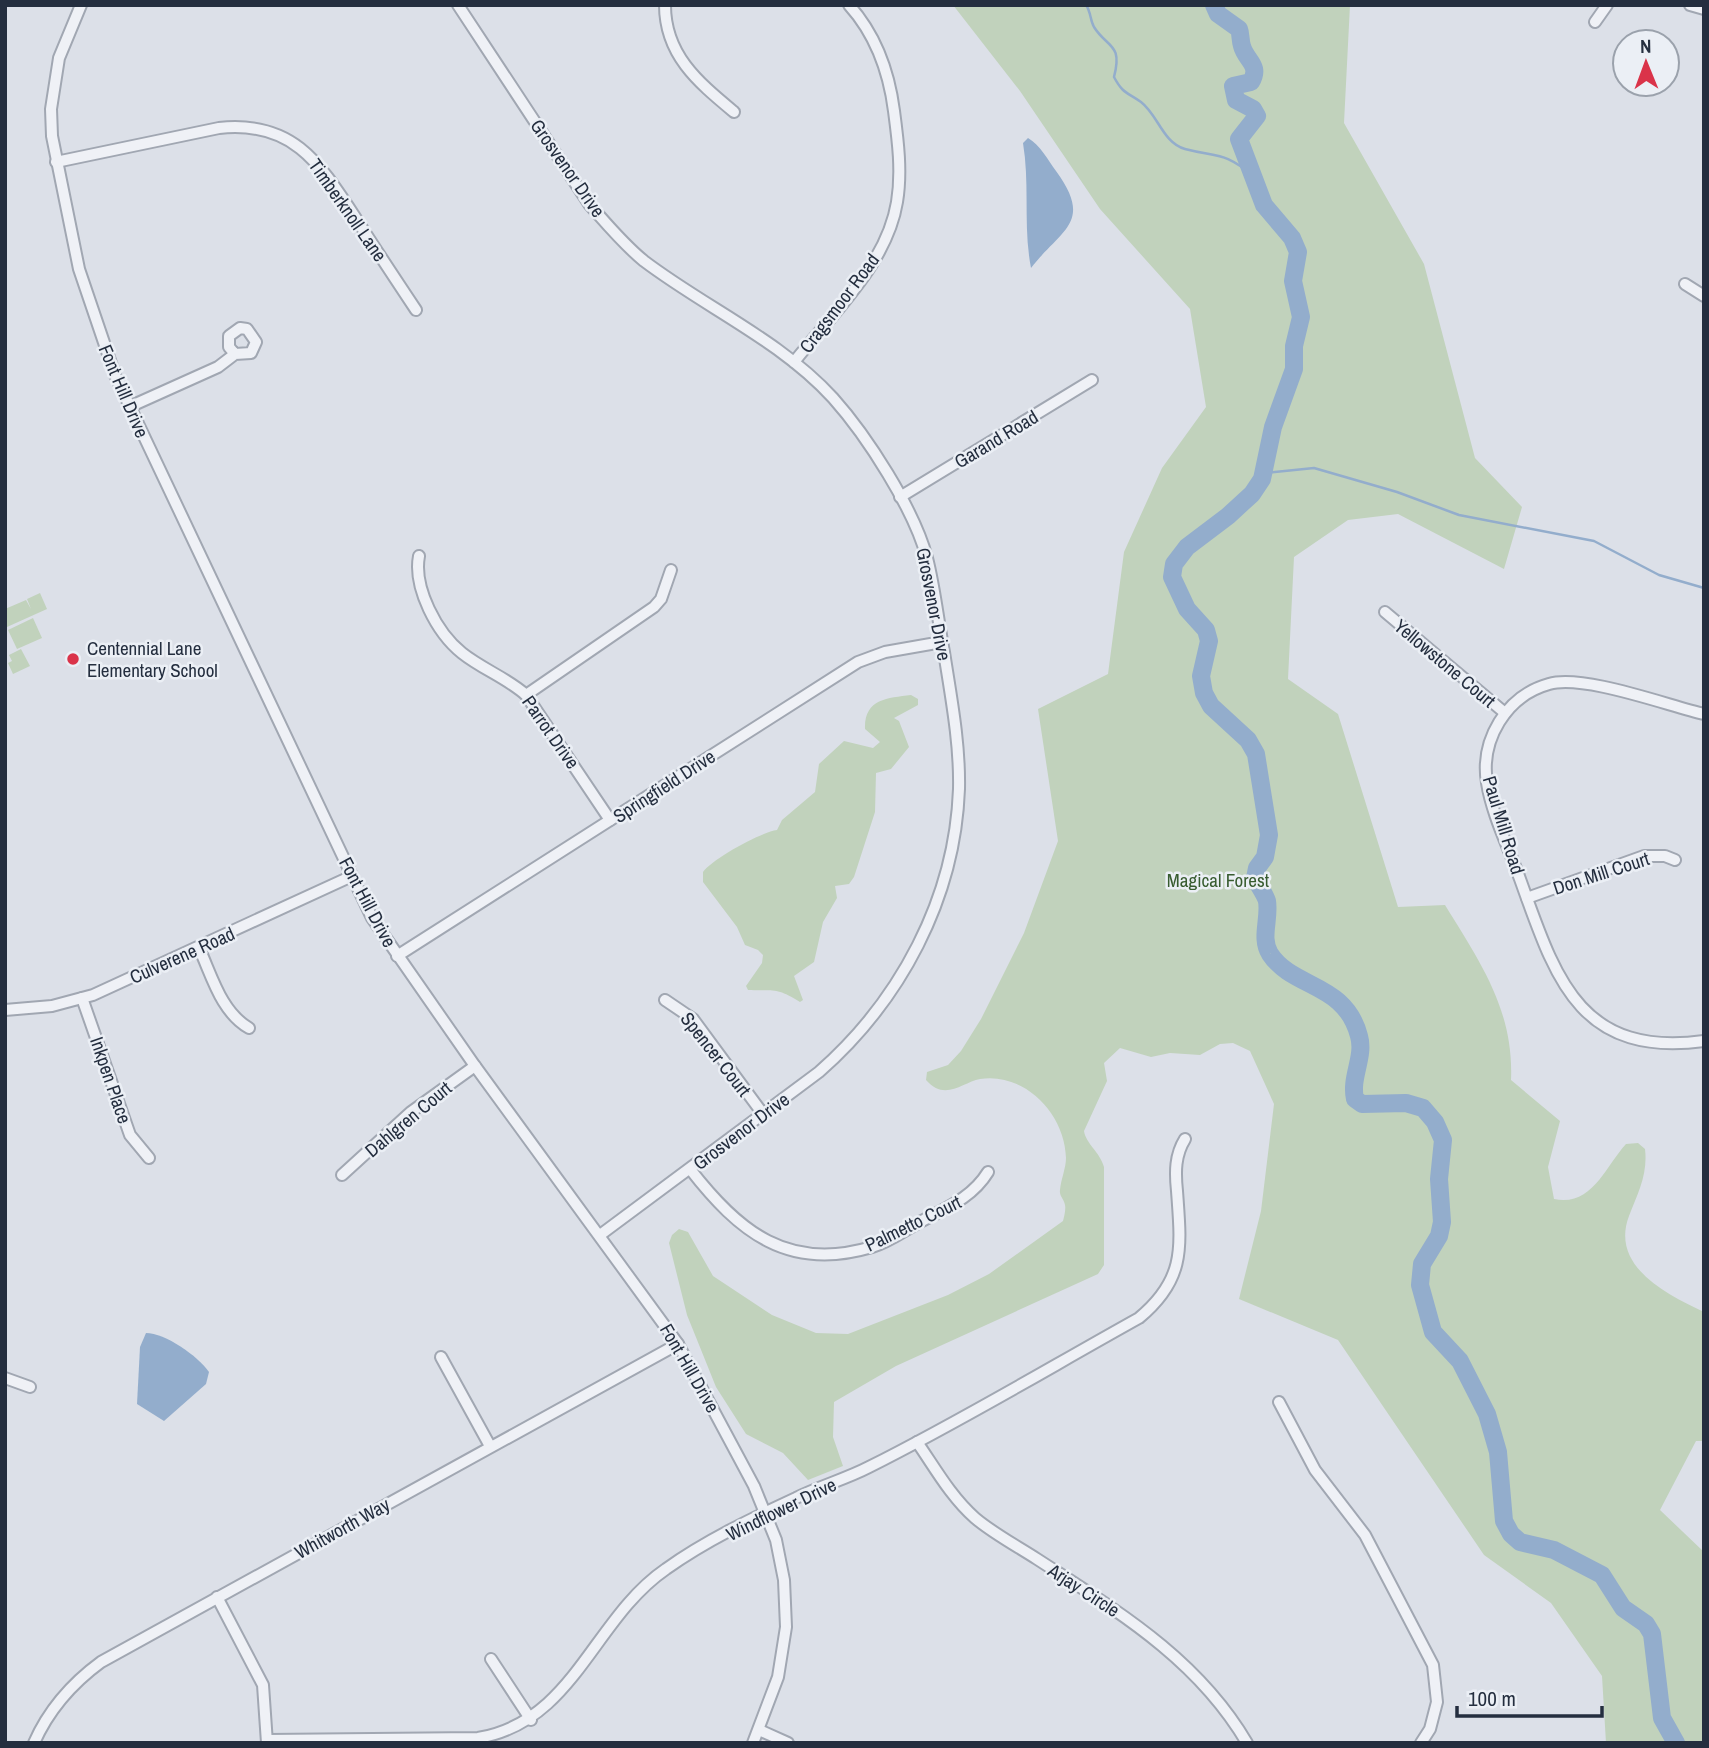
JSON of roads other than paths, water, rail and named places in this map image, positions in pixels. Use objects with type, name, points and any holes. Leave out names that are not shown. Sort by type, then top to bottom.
[{"type":"street","name":"Font Hill Drive","points":[[81,5],[63,45],[51,108],[56,162],[90,307],[129,407],[372,918],[475,1066],[678,1344],[767,1513],[785,1580],[786,1627],[778,1677],[753,1743]]},
{"type":"street","name":"Grosvenor Drive","points":[[458,5],[589,204],[609,227],[644,261],[794,362],[852,421],[900,497],[927,556],[958,750],[959,789],[953,839],[936,903],[905,969],[865,1027],[819,1072],[600,1235]]},
{"type":"street","points":[[666,5],[669,40],[678,58],[709,92],[734,111]]},
{"type":"street","name":"Cragsmoor Road","points":[[794,362],[873,261],[892,223],[897,202],[898,143],[885,68],[874,40],[849,5]]},
{"type":"street","points":[[1595,22],[1607,5]]},
{"type":"street","points":[[1690,5],[1704,9]]},
{"type":"street","name":"Timberknoll Lane","points":[[56,162],[219,128],[236,126],[273,133],[315,158],[416,310]]},
{"type":"street","points":[[1685,284],[1704,296]]},
{"type":"street","points":[[129,407],[218,367],[235,354]]},
{"type":"street","name":"Garand Road","points":[[900,497],[1092,380]]},
{"type":"street","name":"Parrot Drive","points":[[419,556],[417,578],[421,590],[452,644],[526,695],[610,820]]},
{"type":"street","points":[[526,695],[642,618],[661,599],[671,570]]},
{"type":"street","name":"Yellowstone Court","points":[[1385,612],[1505,713]]},
{"type":"street","name":"Springfield Drive","points":[[397,956],[858,662],[885,652],[942,642]]},
{"type":"street","name":"Paul Mill Road","points":[[1704,714],[1592,685],[1564,682],[1526,694],[1505,713],[1491,737],[1487,783],[1553,968],[1563,987],[1591,1015],[1624,1035],[1647,1042],[1668,1044],[1704,1041]]},
{"type":"street","name":"Don Mill Court","points":[[1527,898],[1644,856],[1665,856],[1675,860]]},
{"type":"street","name":"Culverene Road","points":[[5,1010],[52,1006],[82,998],[199,948],[352,876]]},
{"type":"street","points":[[199,948],[225,1006],[232,1016],[249,1028]]},
{"type":"street","name":"Inkpen Place","points":[[82,998],[130,1135],[149,1158]]},
{"type":"street","name":"Spencer Court","points":[[665,1000],[693,1019],[763,1114]]},
{"type":"street","name":"Dahlgren Court","points":[[342,1175],[411,1112],[475,1066]]},
{"type":"street","name":"Windflower Drive","points":[[267,1741],[467,1739],[496,1735],[531,1720],[558,1693],[648,1582],[687,1556],[767,1513],[918,1442],[1139,1318],[1163,1295],[1178,1263],[1180,1239],[1176,1174],[1180,1148],[1185,1139]]},
{"type":"street","name":"Palmetto Court","points":[[690,1169],[731,1219],[760,1238],[806,1253],[828,1254],[874,1246],[895,1236],[962,1199],[988,1172]]},
{"type":"street","name":"Whitworth Way","points":[[34,1743],[46,1718],[78,1679],[101,1662],[678,1344]]},
{"type":"street","points":[[441,1357],[490,1446]]},
{"type":"street","points":[[5,1378],[30,1387]]},
{"type":"street","points":[[1279,1402],[1311,1463],[1365,1535],[1430,1657],[1437,1677],[1437,1702],[1430,1729],[1420,1743]]},
{"type":"street","name":"Arjay Circle","points":[[918,1442],[950,1492],[975,1518],[1135,1623],[1175,1654],[1219,1700],[1247,1743]]},
{"type":"street","points":[[217,1597],[263,1685],[267,1741]]},
{"type":"street","points":[[491,1659],[531,1720]]},
{"type":"street","points":[[759,1730],[788,1743]]},
{"type":"water","points":[[1028,138],[1044,153],[1067,188],[1073,214],[1062,234],[1031,268],[1023,143]]},
{"type":"water","points":[[146,1333],[181,1346],[209,1372],[206,1384],[164,1421],[137,1404],[140,1347]]},
{"type":"waterway","points":[[1086,5],[1094,27],[1115,52],[1114,77],[1117,83],[1147,108],[1171,141],[1185,149],[1227,159],[1254,176]]},
{"type":"waterway","points":[[1214,5],[1218,14],[1239,29],[1241,44],[1254,67],[1251,82],[1233,86],[1236,100],[1253,109],[1257,116],[1239,139],[1264,205],[1292,238],[1298,252],[1293,281],[1301,317],[1294,346],[1294,369],[1273,427],[1262,479],[1252,494],[1228,516],[1187,547],[1174,564],[1172,577],[1187,609],[1206,630],[1209,641],[1201,676],[1204,693],[1211,706],[1248,740],[1256,754],[1269,835],[1265,857],[1257,868],[1255,878],[1267,901],[1267,948],[1280,965],[1331,996],[1352,1018],[1360,1044],[1354,1083],[1355,1099],[1362,1104],[1406,1103],[1423,1108],[1435,1122],[1443,1140],[1439,1179],[1442,1222],[1439,1236],[1422,1264],[1420,1285],[1433,1332],[1460,1361],[1487,1414],[1498,1452],[1504,1521],[1511,1534],[1520,1542],[1554,1550],[1602,1575],[1623,1608],[1646,1624],[1652,1634],[1662,1718],[1676,1743]]},
{"type":"waterway","points":[[1264,473],[1314,468],[1397,492],[1459,515],[1594,541],[1659,575],[1704,588]]},
{"type":"place","name":"Centennial Lane Elementary School","points":[[73,659]]},
{"type":"park label","name":"Magical Forest","points":[[1218,880]]}]
